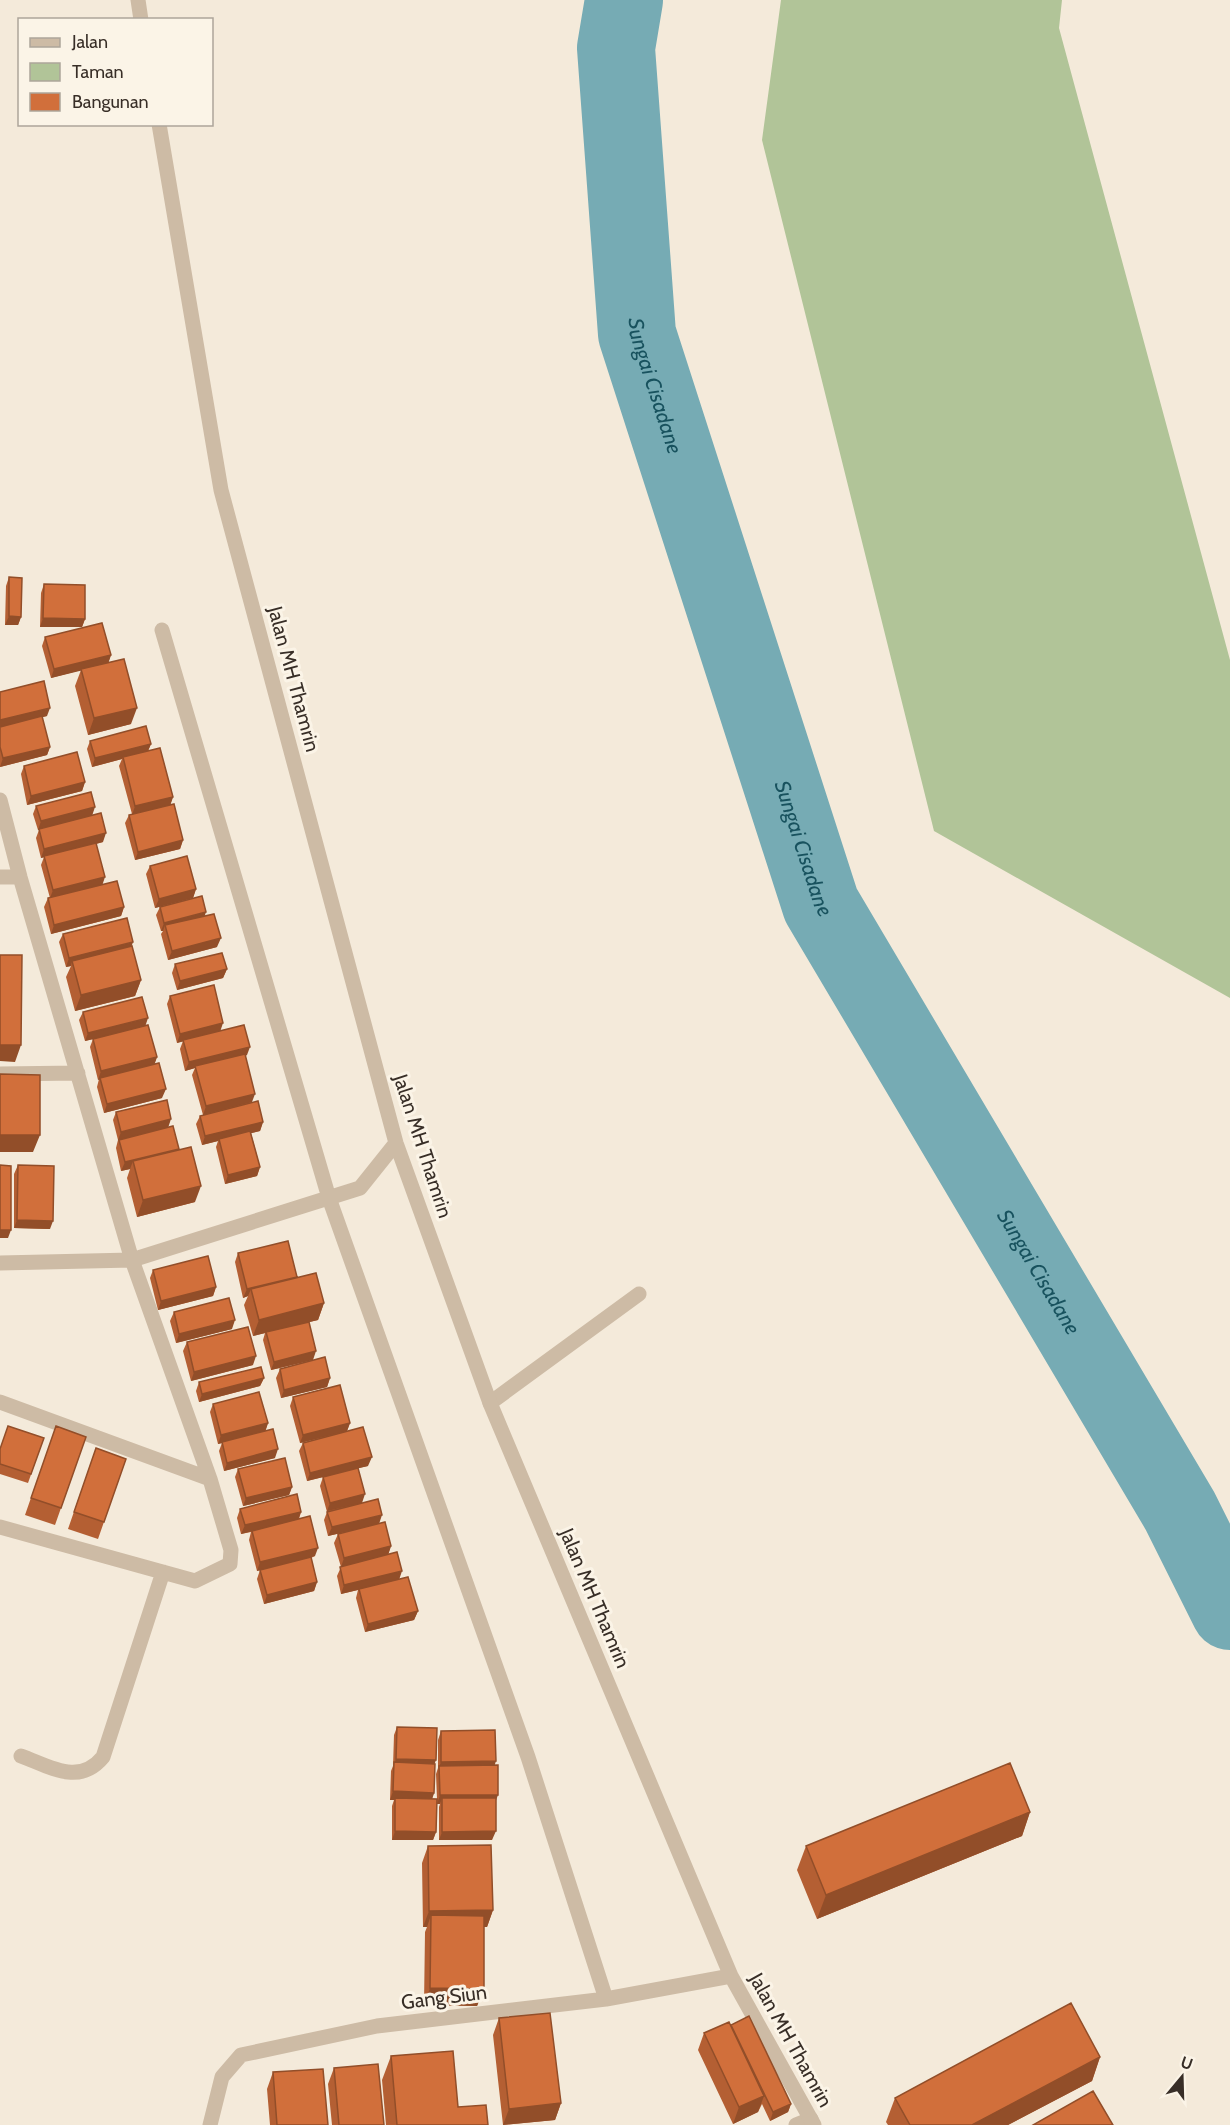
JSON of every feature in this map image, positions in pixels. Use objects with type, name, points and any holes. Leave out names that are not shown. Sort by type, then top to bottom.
[{"type":"street","points":[[138,0],[141,18]]},
{"type":"street","name":"Jalan MH Thamrin","points":[[159,126],[221,490],[396,1143],[490,1403],[731,1976],[812,2122]]},
{"type":"street","points":[[162,630],[329,1198],[528,1757],[606,1999]]},
{"type":"street","points":[[0,800],[20,878],[132,1260],[210,1479],[231,1550],[230,1564],[195,1581],[0,1527]]},
{"type":"street","points":[[0,877],[20,878]]},
{"type":"street","points":[[0,1074],[78,1074]]},
{"type":"street","points":[[0,1263],[132,1260],[360,1188],[396,1143]]},
{"type":"street","points":[[490,1403],[639,1294]]},
{"type":"street","points":[[0,1402],[210,1479]]},
{"type":"street","points":[[21,1756],[65,1773],[86,1772],[96,1766],[103,1757],[163,1572]]},
{"type":"street","name":"Gang Siun","points":[[210,2125],[222,2077],[241,2055],[377,2026],[606,1999],[731,1976]]},
{"type":"street","points":[[796,2125],[812,2122]]},
{"type":"green space","points":[[781,0],[1062,0],[1059,28],[1230,660],[1230,998],[934,831],[762,140]]},
{"type":"building","points":[[9,577],[22,578],[21,617],[9,616]]},
{"type":"building","points":[[44,584],[85,585],[85,619],[43,618]]},
{"type":"building","points":[[102,623],[111,655],[54,669],[45,637]]},
{"type":"building","points":[[124,659],[137,708],[94,718],[81,669]]},
{"type":"building","points":[[44,681],[50,708],[0,720],[0,692]]},
{"type":"building","points":[[42,716],[50,747],[3,758],[0,747],[0,727]]},
{"type":"building","points":[[146,726],[151,744],[95,758],[90,741]]},
{"type":"building","points":[[160,748],[173,797],[135,806],[123,757]]},
{"type":"building","points":[[77,752],[85,782],[31,796],[24,766]]},
{"type":"building","points":[[91,792],[95,807],[41,821],[36,806]]},
{"type":"building","points":[[174,804],[183,840],[138,852],[129,815]]},
{"type":"building","points":[[101,813],[106,833],[44,849],[39,829]]},
{"type":"building","points":[[96,843],[105,877],[53,890],[44,856]]},
{"type":"building","points":[[187,856],[196,889],[159,899],[150,866]]},
{"type":"building","points":[[117,881],[124,907],[54,925],[48,898]]},
{"type":"building","points":[[202,896],[206,912],[164,923],[160,907]]},
{"type":"building","points":[[214,914],[221,938],[172,951],[165,925]]},
{"type":"building","points":[[127,918],[133,942],[69,958],[63,934]]},
{"type":"building","points":[[132,946],[141,980],[81,995],[72,961]]},
{"type":"building","points":[[222,953],[227,969],[180,981],[175,964]]},
{"type":"building","points":[[0,955],[22,955],[21,1045],[0,1045]]},
{"type":"building","points":[[214,985],[223,1023],[180,1034],[170,996]]},
{"type":"building","points":[[142,997],[148,1018],[88,1033],[83,1012]]},
{"type":"building","points":[[148,1025],[157,1057],[101,1071],[93,1039]]},
{"type":"building","points":[[244,1025],[250,1047],[189,1062],[183,1040]]},
{"type":"building","points":[[245,1054],[255,1094],[206,1106],[195,1066]]},
{"type":"building","points":[[159,1063],[166,1089],[107,1104],[100,1078]]},
{"type":"building","points":[[0,1074],[40,1075],[40,1135],[0,1135]]},
{"type":"building","points":[[167,1100],[171,1119],[121,1132],[116,1112]]},
{"type":"building","points":[[258,1101],[263,1122],[205,1136],[200,1116]]},
{"type":"building","points":[[173,1126],[179,1149],[125,1162],[119,1140]]},
{"type":"building","points":[[250,1131],[260,1167],[228,1175],[219,1139]]},
{"type":"building","points":[[191,1147],[201,1186],[143,1200],[133,1161]]},
{"type":"building","points":[[0,1165],[11,1166],[11,1230],[0,1230]]},
{"type":"building","points":[[18,1165],[54,1166],[53,1221],[17,1220]]},
{"type":"building","points":[[288,1241],[297,1277],[247,1289],[238,1253]]},
{"type":"building","points":[[208,1256],[216,1287],[161,1301],[153,1270]]},
{"type":"building","points":[[316,1273],[324,1303],[259,1320],[251,1289]]},
{"type":"building","points":[[229,1298],[235,1320],[179,1334],[174,1312]]},
{"type":"building","points":[[309,1322],[316,1351],[274,1362],[266,1332]]},
{"type":"building","points":[[248,1327],[256,1356],[194,1372],[187,1342]]},
{"type":"building","points":[[325,1357],[330,1378],[284,1390],[280,1369]]},
{"type":"building","points":[[261,1367],[264,1378],[202,1394],[199,1382]]},
{"type":"building","points":[[340,1385],[350,1423],[303,1435],[293,1397]]},
{"type":"building","points":[[259,1392],[268,1423],[221,1435],[213,1404]]},
{"type":"building","points":[[8,1426],[44,1438],[31,1474],[0,1464],[0,1449]]},
{"type":"building","points":[[56,1426],[86,1437],[61,1508],[31,1498]]},
{"type":"building","points":[[363,1427],[372,1457],[310,1473],[303,1443]]},
{"type":"building","points":[[273,1429],[278,1449],[227,1463],[222,1442]]},
{"type":"building","points":[[96,1448],[126,1459],[104,1522],[74,1512]]},
{"type":"building","points":[[285,1458],[292,1487],[246,1498],[238,1469]]},
{"type":"building","points":[[358,1468],[365,1494],[330,1503],[323,1477]]},
{"type":"building","points":[[297,1494],[301,1512],[245,1525],[240,1509]]},
{"type":"building","points":[[378,1499],[382,1515],[332,1527],[327,1512]]},
{"type":"building","points":[[310,1516],[318,1548],[260,1562],[252,1531]]},
{"type":"building","points":[[385,1522],[391,1546],[344,1558],[338,1534]]},
{"type":"building","points":[[397,1552],[402,1571],[344,1585],[340,1567]]},
{"type":"building","points":[[311,1557],[317,1582],[267,1595],[260,1570]]},
{"type":"building","points":[[408,1577],[418,1611],[368,1624],[359,1589]]},
{"type":"building","points":[[397,1727],[437,1728],[436,1760],[396,1759]]},
{"type":"building","points":[[495,1730],[496,1761],[441,1762],[441,1731]]},
{"type":"building","points":[[394,1762],[435,1764],[434,1793],[393,1791]]},
{"type":"building","points":[[1010,1763],[1030,1812],[826,1895],[806,1846]]},
{"type":"building","points":[[498,1765],[498,1795],[440,1795],[439,1766]]},
{"type":"building","points":[[395,1798],[437,1799],[436,1832],[395,1831]]},
{"type":"building","points":[[442,1798],[496,1798],[496,1831],[442,1832]]},
{"type":"building","points":[[491,1845],[493,1910],[429,1911],[428,1846]]},
{"type":"building","points":[[431,1915],[484,1916],[484,1989],[430,1988]]},
{"type":"building","points":[[1071,2003],[1100,2057],[972,2125],[910,2125],[895,2098]]},
{"type":"building","points":[[550,2013],[561,2103],[509,2109],[499,2018]]},
{"type":"building","points":[[749,2016],[791,2104],[773,2112],[731,2025]]},
{"type":"building","points":[[729,2022],[764,2096],[739,2107],[704,2033]]},
{"type":"building","points":[[453,2051],[458,2107],[486,2105],[488,2125],[397,2125],[391,2056]]},
{"type":"building","points":[[378,2064],[384,2125],[339,2125],[334,2068]]},
{"type":"building","points":[[323,2069],[328,2125],[277,2125],[273,2072]]},
{"type":"building","points":[[1093,2091],[1113,2125],[1033,2125]]},
{"type":"waterway","name":"Sungai Cisadane","points":[[624,0],[616,48],[637,334],[821,905],[1180,1511],[1230,1611]]}]
